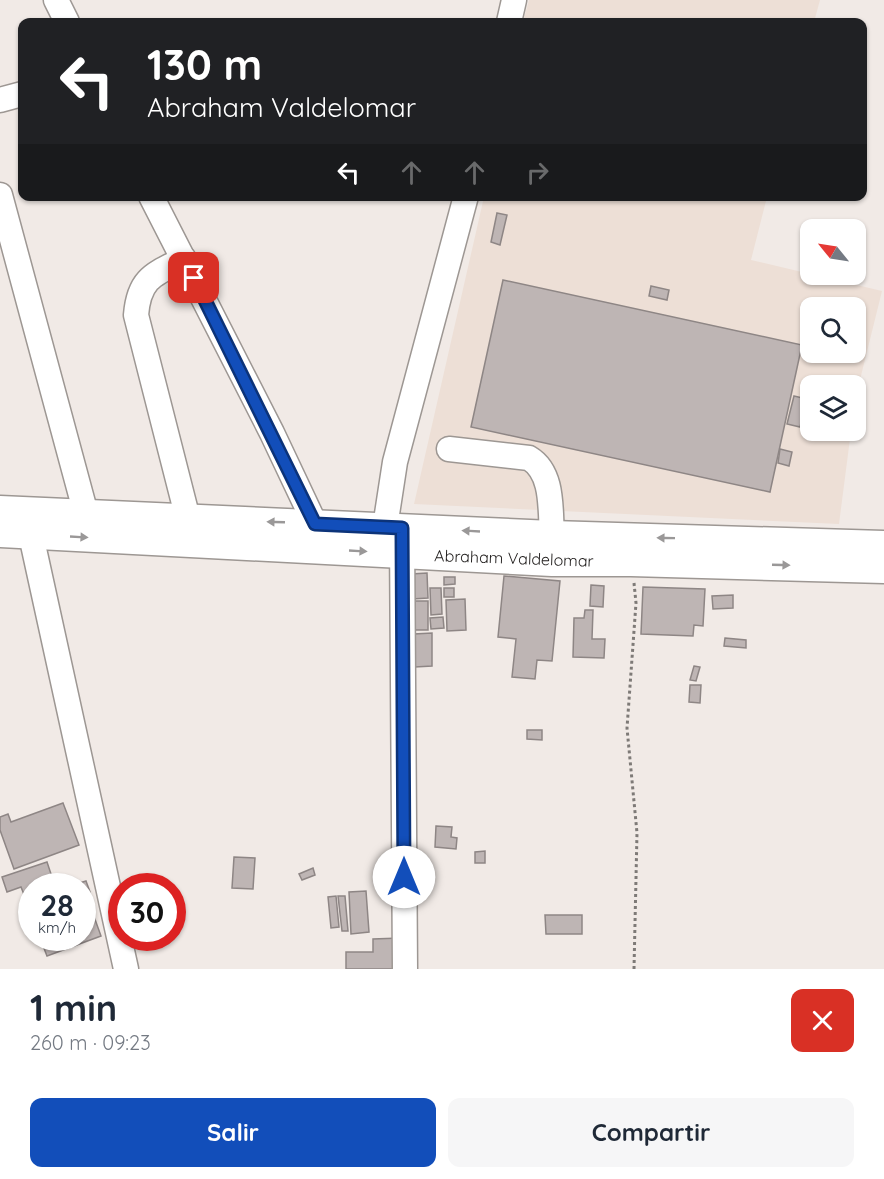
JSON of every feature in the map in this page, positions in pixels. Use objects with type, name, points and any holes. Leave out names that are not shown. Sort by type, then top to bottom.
[{"type":"main road","name":"Abraham Valdelomar","points":[[0,532],[19,519],[86,514],[315,524],[396,536]]},
{"type":"main road","name":"Abraham Valdelomar","points":[[19,519],[396,536],[552,549],[631,561],[884,568]]},
{"type":"main road","name":"Abraham Valdelomar","points":[[552,549],[884,546]]},
{"type":"street","points":[[56,0],[65,18]]},
{"type":"street","points":[[510,18],[514,0]]},
{"type":"street","points":[[0,100],[18,95]]},
{"type":"street","points":[[0,195],[86,514]]},
{"type":"street","points":[[154,201],[315,524]]},
{"type":"street","points":[[405,969],[395,462],[465,201]]},
{"type":"street","points":[[184,259],[149,277],[140,292],[136,315],[188,519]]},
{"type":"street","points":[[449,449],[529,458],[538,464],[547,479],[552,549]]},
{"type":"street","points":[[19,519],[126,969]]},
{"type":"path","points":[[631,561],[636,603],[627,728],[637,833],[634,969]]},
{"type":"shaded area","points":[[529,0],[820,0],[815,18],[524,18]]},
{"type":"shaded area","points":[[483,201],[766,201],[751,260],[800,272],[800,285],[857,285],[882,291],[866,356],[866,297],[800,297],[800,363],[864,363],[861,375],[800,375],[800,441],[850,441],[839,524],[414,504]]},
{"type":"building","points":[[497,213],[507,215],[500,245],[491,242]]},
{"type":"building","points":[[503,280],[800,345],[800,354],[770,492],[471,427]]},
{"type":"building","points":[[651,286],[669,290],[667,300],[649,296]]},
{"type":"building","points":[[794,396],[800,397],[800,427],[787,424]]},
{"type":"building","points":[[780,449],[792,452],[789,466],[778,463]]},
{"type":"building","points":[[427,573],[428,598],[412,599],[411,574]]},
{"type":"building","points":[[504,576],[560,581],[552,661],[537,660],[535,679],[512,677],[516,639],[498,637]]},
{"type":"building","points":[[444,577],[455,577],[455,584],[444,585]]},
{"type":"building","points":[[591,585],[604,586],[603,607],[590,606]]},
{"type":"building","points":[[643,587],[705,589],[703,626],[694,625],[693,636],[641,634]]},
{"type":"building","points":[[430,588],[441,588],[442,614],[431,615]]},
{"type":"building","points":[[444,588],[454,588],[454,597],[444,597]]},
{"type":"building","points":[[733,595],[733,608],[713,609],[712,596]]},
{"type":"building","points":[[465,599],[466,630],[447,631],[446,600]]},
{"type":"building","points":[[415,601],[428,601],[428,630],[415,630]]},
{"type":"building","points":[[585,610],[593,610],[592,639],[605,639],[604,658],[573,657],[574,618],[584,618]]},
{"type":"building","points":[[443,617],[444,628],[431,629],[430,618]]},
{"type":"building","points":[[432,633],[432,666],[415,667],[414,634]]},
{"type":"building","points":[[725,638],[746,640],[746,648],[724,646]]},
{"type":"building","points":[[694,666],[700,667],[696,681],[690,680]]},
{"type":"building","points":[[690,685],[701,685],[700,703],[689,702]]},
{"type":"building","points":[[527,730],[542,730],[542,740],[527,739]]},
{"type":"building","points":[[63,803],[79,845],[14,869],[0,830],[0,817],[8,814],[11,822]]},
{"type":"building","points":[[436,826],[452,827],[451,837],[457,838],[456,849],[435,847]]},
{"type":"building","points":[[485,851],[485,863],[475,863],[475,852]]},
{"type":"building","points":[[234,857],[255,858],[253,889],[232,888]]},
{"type":"building","points":[[47,862],[51,873],[18,873],[18,888],[7,892],[2,877]]},
{"type":"building","points":[[313,868],[315,875],[302,880],[299,874]]},
{"type":"building","points":[[366,891],[369,932],[351,934],[349,892]]},
{"type":"building","points":[[336,896],[339,927],[331,928],[328,897]]},
{"type":"building","points":[[338,896],[345,896],[348,931],[342,931]]},
{"type":"building","points":[[545,915],[582,915],[582,934],[546,934]]},
{"type":"building","points":[[96,922],[101,936],[96,938]]},
{"type":"building","points":[[400,938],[400,969],[346,969],[346,952],[373,952],[373,939]]},
{"type":"building","points":[[45,951],[60,951],[47,956]]},
{"type":"route","points":[[194,278],[315,524],[402,528],[404,877]]}]
